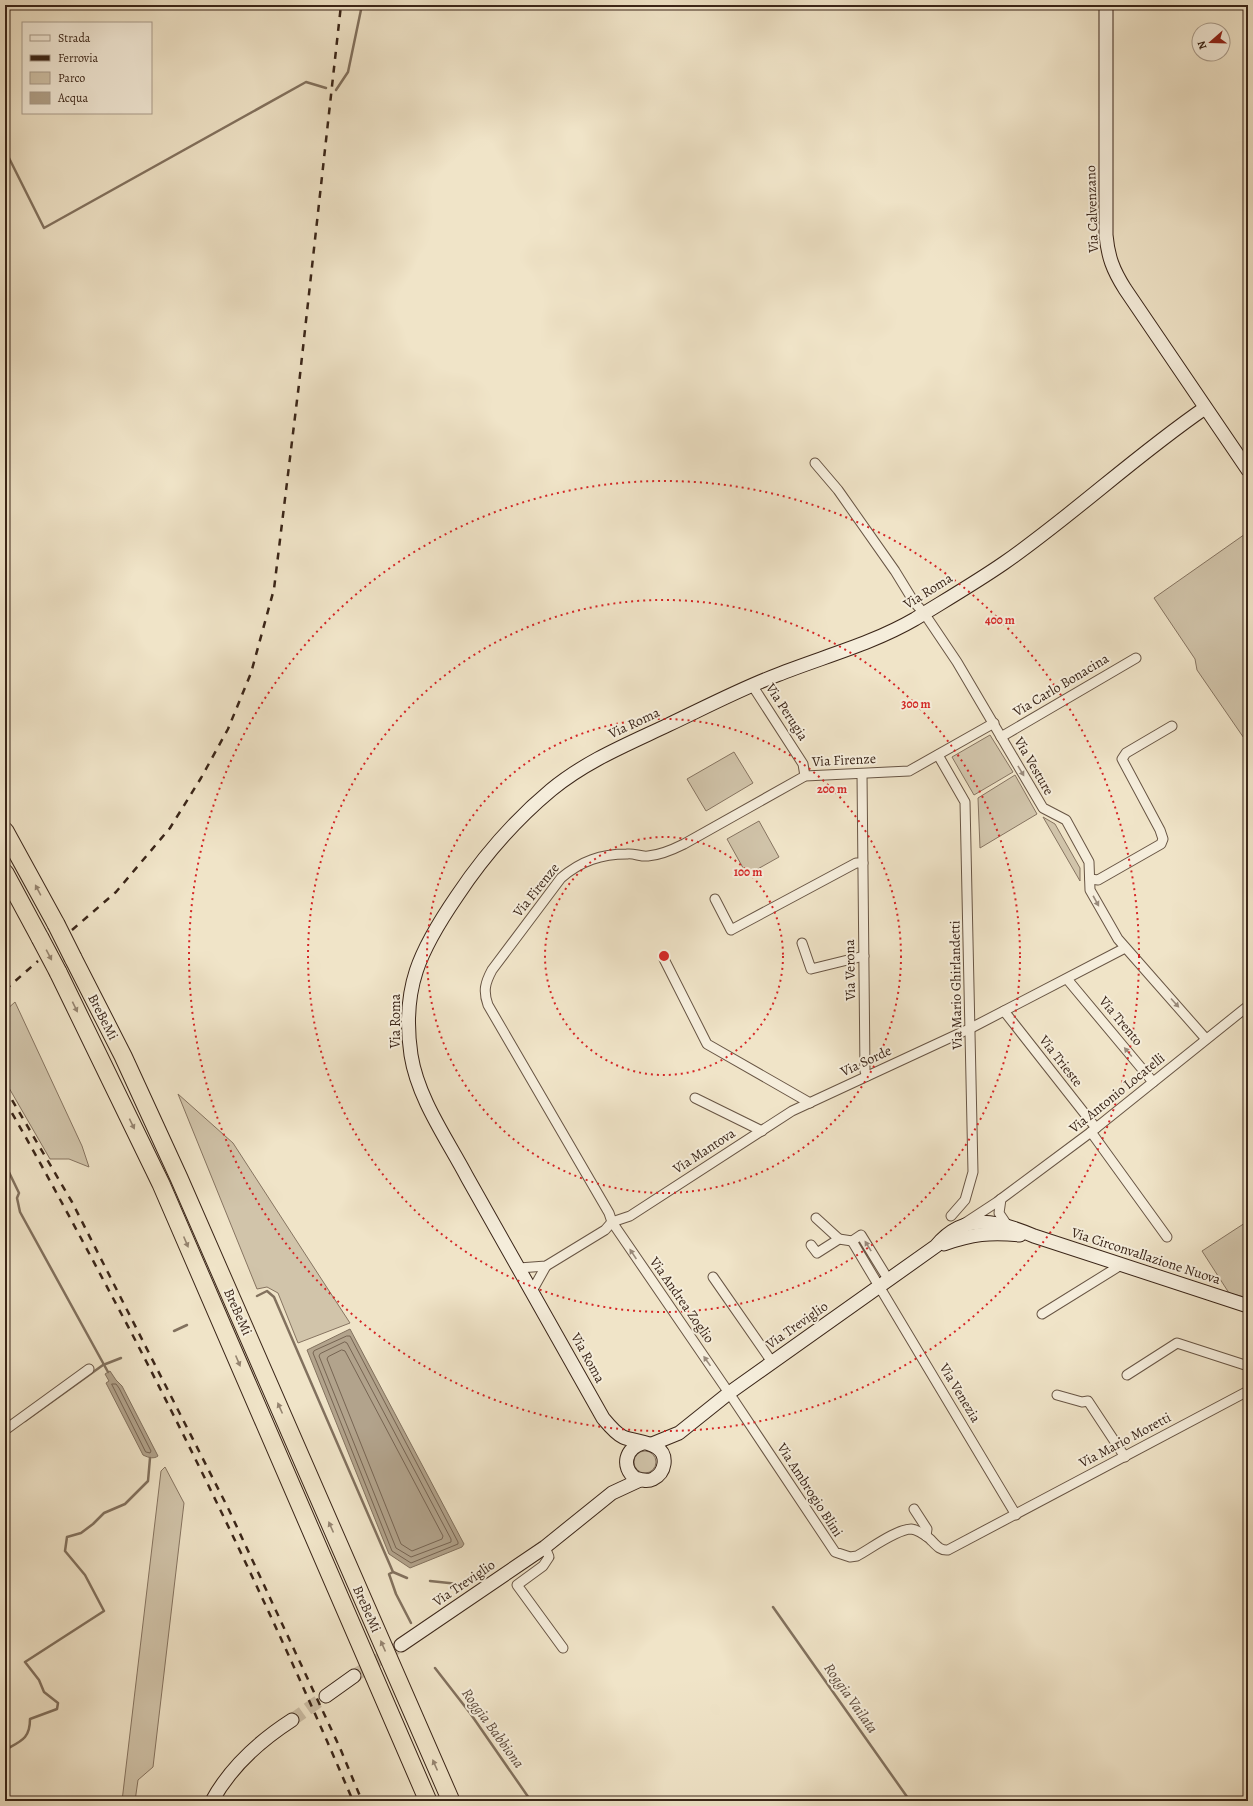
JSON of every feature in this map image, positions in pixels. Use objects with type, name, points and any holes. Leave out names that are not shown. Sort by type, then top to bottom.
[{"type":"highway","name":"BreBeMi","points":[[5,831],[56,924],[123,1056],[179,1178],[451,1801]]},
{"type":"highway","name":"BreBeMi","points":[[5,873],[58,972],[161,1184],[428,1801]]},
{"type":"street","name":"Via Calvenzano","points":[[1106,5],[1108,254],[1116,275],[1248,470]]},
{"type":"street","name":"Via Roma","points":[[647,1444],[621,1436],[603,1418],[432,1113],[420,1087],[411,1059],[408,1025],[409,999],[414,976],[423,949],[437,924],[466,883],[502,837],[551,790],[597,759],[752,685],[880,636],[924,613],[1003,564],[1205,408]]},
{"type":"street","name":"Via Vesture","points":[[814,463],[838,490],[895,571],[914,602],[924,613],[957,662],[994,723],[1042,808],[1066,820],[1089,862],[1090,890],[1118,939],[1206,1039]]},
{"type":"street","name":"Via Carlo Bonacina","points":[[1001,737],[1136,658]]},
{"type":"street","name":"Via Perugia","points":[[752,685],[803,764],[805,776]]},
{"type":"street","name":"Via Firenze","points":[[612,1222],[609,1213],[488,1005],[485,996],[485,984],[492,970],[561,878],[575,866],[588,860],[607,855],[628,853],[647,857],[664,853],[684,844],[805,776],[909,771],[994,723]]},
{"type":"street","points":[[1090,879],[1098,880],[1161,844],[1163,839],[1160,830],[1122,759],[1126,753],[1172,726]]},
{"type":"street","name":"Via Mario Ghirlandetti","points":[[938,755],[965,802],[973,1172],[965,1200],[951,1216]]},
{"type":"street","name":"Via Verona","points":[[862,774],[865,1071],[867,1076]]},
{"type":"street","points":[[715,899],[731,930],[856,863],[864,863]]},
{"type":"street","points":[[802,943],[811,969],[864,956]]},
{"type":"street","name":"Via Sorde","points":[[810,1103],[971,1028],[1125,948]]},
{"type":"street","points":[[664,959],[707,1044],[810,1103]]},
{"type":"street","name":"Via Trento","points":[[1067,979],[1153,1082]]},
{"type":"street","name":"Via Antonio Locatelli","points":[[972,1227],[999,1200],[1094,1130],[1248,1006]]},
{"type":"street","name":"Via Trieste","points":[[1004,1011],[1094,1130],[1167,1237]]},
{"type":"street","points":[[696,1098],[762,1131]]},
{"type":"street","name":"Via Mantova","points":[[612,1222],[630,1216],[792,1111],[810,1103]]},
{"type":"street","points":[[999,1200],[999,1213],[1007,1225]]},
{"type":"street","name":"Via Antonio Locatelli","points":[[972,1227],[999,1200]]},
{"type":"street","points":[[816,1218],[839,1239],[852,1241],[860,1235],[884,1283]]},
{"type":"street","points":[[518,1268],[546,1266],[605,1230],[612,1222]]},
{"type":"street","name":"Via Andrea Zoglio","points":[[612,1222],[730,1393]]},
{"type":"street","points":[[972,1227],[1007,1225],[1034,1236]]},
{"type":"street","points":[[972,1227],[997,1233],[1034,1236]]},
{"type":"street","name":"Via Treviglio","points":[[612,1493],[633,1447],[647,1444],[679,1433],[772,1362],[936,1246],[972,1227]]},
{"type":"street","name":"Via Circonvallazione Nuova","points":[[1034,1236],[1248,1306]]},
{"type":"street","points":[[811,1245],[817,1253],[839,1239]]},
{"type":"street","points":[[1042,1314],[1121,1264]]},
{"type":"street","points":[[532,1291],[546,1266]]},
{"type":"street","points":[[713,1277],[772,1362]]},
{"type":"street","name":"Via Venezia","points":[[884,1283],[1016,1514]]},
{"type":"street","points":[[1127,1375],[1177,1342],[1248,1366]]},
{"type":"street","points":[[5,1430],[89,1369]]},
{"type":"street","name":"Via Mario Moretti","points":[[1016,1514],[1248,1391]]},
{"type":"street","name":"Via Ambrogio Blini","points":[[730,1393],[835,1552],[850,1557],[857,1556],[900,1532],[910,1529],[919,1531],[944,1551],[1016,1514]]},
{"type":"street","points":[[1057,1395],[1082,1402],[1088,1401],[1125,1456]]},
{"type":"street","name":"Via Treviglio","points":[[401,1646],[545,1547],[612,1493],[640,1480],[653,1479],[658,1476],[664,1464],[664,1457],[679,1433]]},
{"type":"street","name":"Via Roma","points":[[621,1436],[627,1460]]},
{"type":"street","points":[[647,1444],[657,1447],[664,1457]]},
{"type":"street","points":[[627,1460],[631,1475],[640,1480]]},
{"type":"street","points":[[914,1508],[927,1529],[926,1536]]},
{"type":"street","points":[[545,1547],[549,1557],[542,1566],[518,1585],[563,1648]]},
{"type":"street","points":[[326,1696],[354,1676]]},
{"type":"street","points":[[212,1801],[245,1758],[277,1730],[292,1720]]},
{"type":"green space","points":[[1248,532],[1248,744],[1197,670],[1195,659],[1154,598]]},
{"type":"green space","points":[[990,735],[1013,772],[974,795],[952,757]]},
{"type":"green space","points":[[734,752],[753,783],[706,811],[687,779]]},
{"type":"green space","points":[[1015,775],[1037,814],[980,848],[978,798]]},
{"type":"green space","points":[[1043,817],[1055,824],[1080,868],[1080,881]]},
{"type":"green space","points":[[759,821],[779,857],[747,875],[727,839]]},
{"type":"green space","points":[[15,1002],[82,1146],[89,1167],[69,1159],[50,1159],[5,1081],[5,1011]]},
{"type":"green space","points":[[178,1094],[233,1143],[350,1323],[298,1343],[278,1293],[267,1287],[257,1289]]},
{"type":"green space","points":[[1248,1221],[1248,1298],[1229,1293],[1202,1251]]},
{"type":"green space","points":[[645,1451],[653,1454],[656,1462],[653,1470],[645,1473],[637,1470],[634,1462],[637,1454]]},
{"type":"green space","points":[[165,1467],[184,1503],[153,1767],[138,1780],[135,1801],[122,1801],[161,1471]]},
{"type":"water","points":[[350,1329],[464,1544],[462,1547],[410,1568],[389,1554],[307,1350]]},
{"type":"water","points":[[110,1371],[122,1386],[158,1456],[155,1458],[143,1455],[106,1383],[109,1381],[105,1374]]},
{"type":"waterway","points":[[336,90],[348,72],[362,5]]},
{"type":"waterway","points":[[5,150],[44,228],[306,82],[326,88]]},
{"type":"waterway","points":[[5,1164],[19,1193],[17,1198],[20,1212],[108,1372]]},
{"type":"waterway","points":[[257,1296],[267,1291],[274,1297],[393,1572],[407,1578]]},
{"type":"waterway","points":[[174,1331],[187,1325]]},
{"type":"waterway","points":[[25,1421],[103,1365],[121,1358]]},
{"type":"waterway","points":[[5,1750],[24,1739],[30,1726],[30,1719],[57,1709],[58,1703],[44,1692],[39,1680],[25,1662],[104,1611],[85,1575],[65,1551],[67,1537],[81,1533],[104,1513],[125,1504],[148,1481],[150,1458]]},
{"type":"waterway","name":"Roggia Babbiona","points":[[393,1572],[389,1574],[396,1594],[411,1623]]},
{"type":"waterway","points":[[430,1581],[468,1585]]},
{"type":"waterway","name":"Roggia Vailata","points":[[773,1607],[910,1801]]},
{"type":"waterway","name":"Roggia Babbiona","points":[[435,1668],[470,1713],[531,1801]]},
{"type":"tunnel","points":[[354,1676],[401,1645]]},
{"type":"tunnel","points":[[292,1720],[326,1696]]},
{"type":"railway","points":[[72,930],[116,892],[170,828],[201,778],[228,729],[251,673],[274,589],[299,384],[341,5]]},
{"type":"railway","points":[[5,990],[38,961]]},
{"type":"railway","points":[[5,1088],[72,1202],[229,1510],[340,1748],[362,1801]]},
{"type":"railway","points":[[5,1101],[131,1332],[190,1448],[274,1623],[353,1801]]}]
